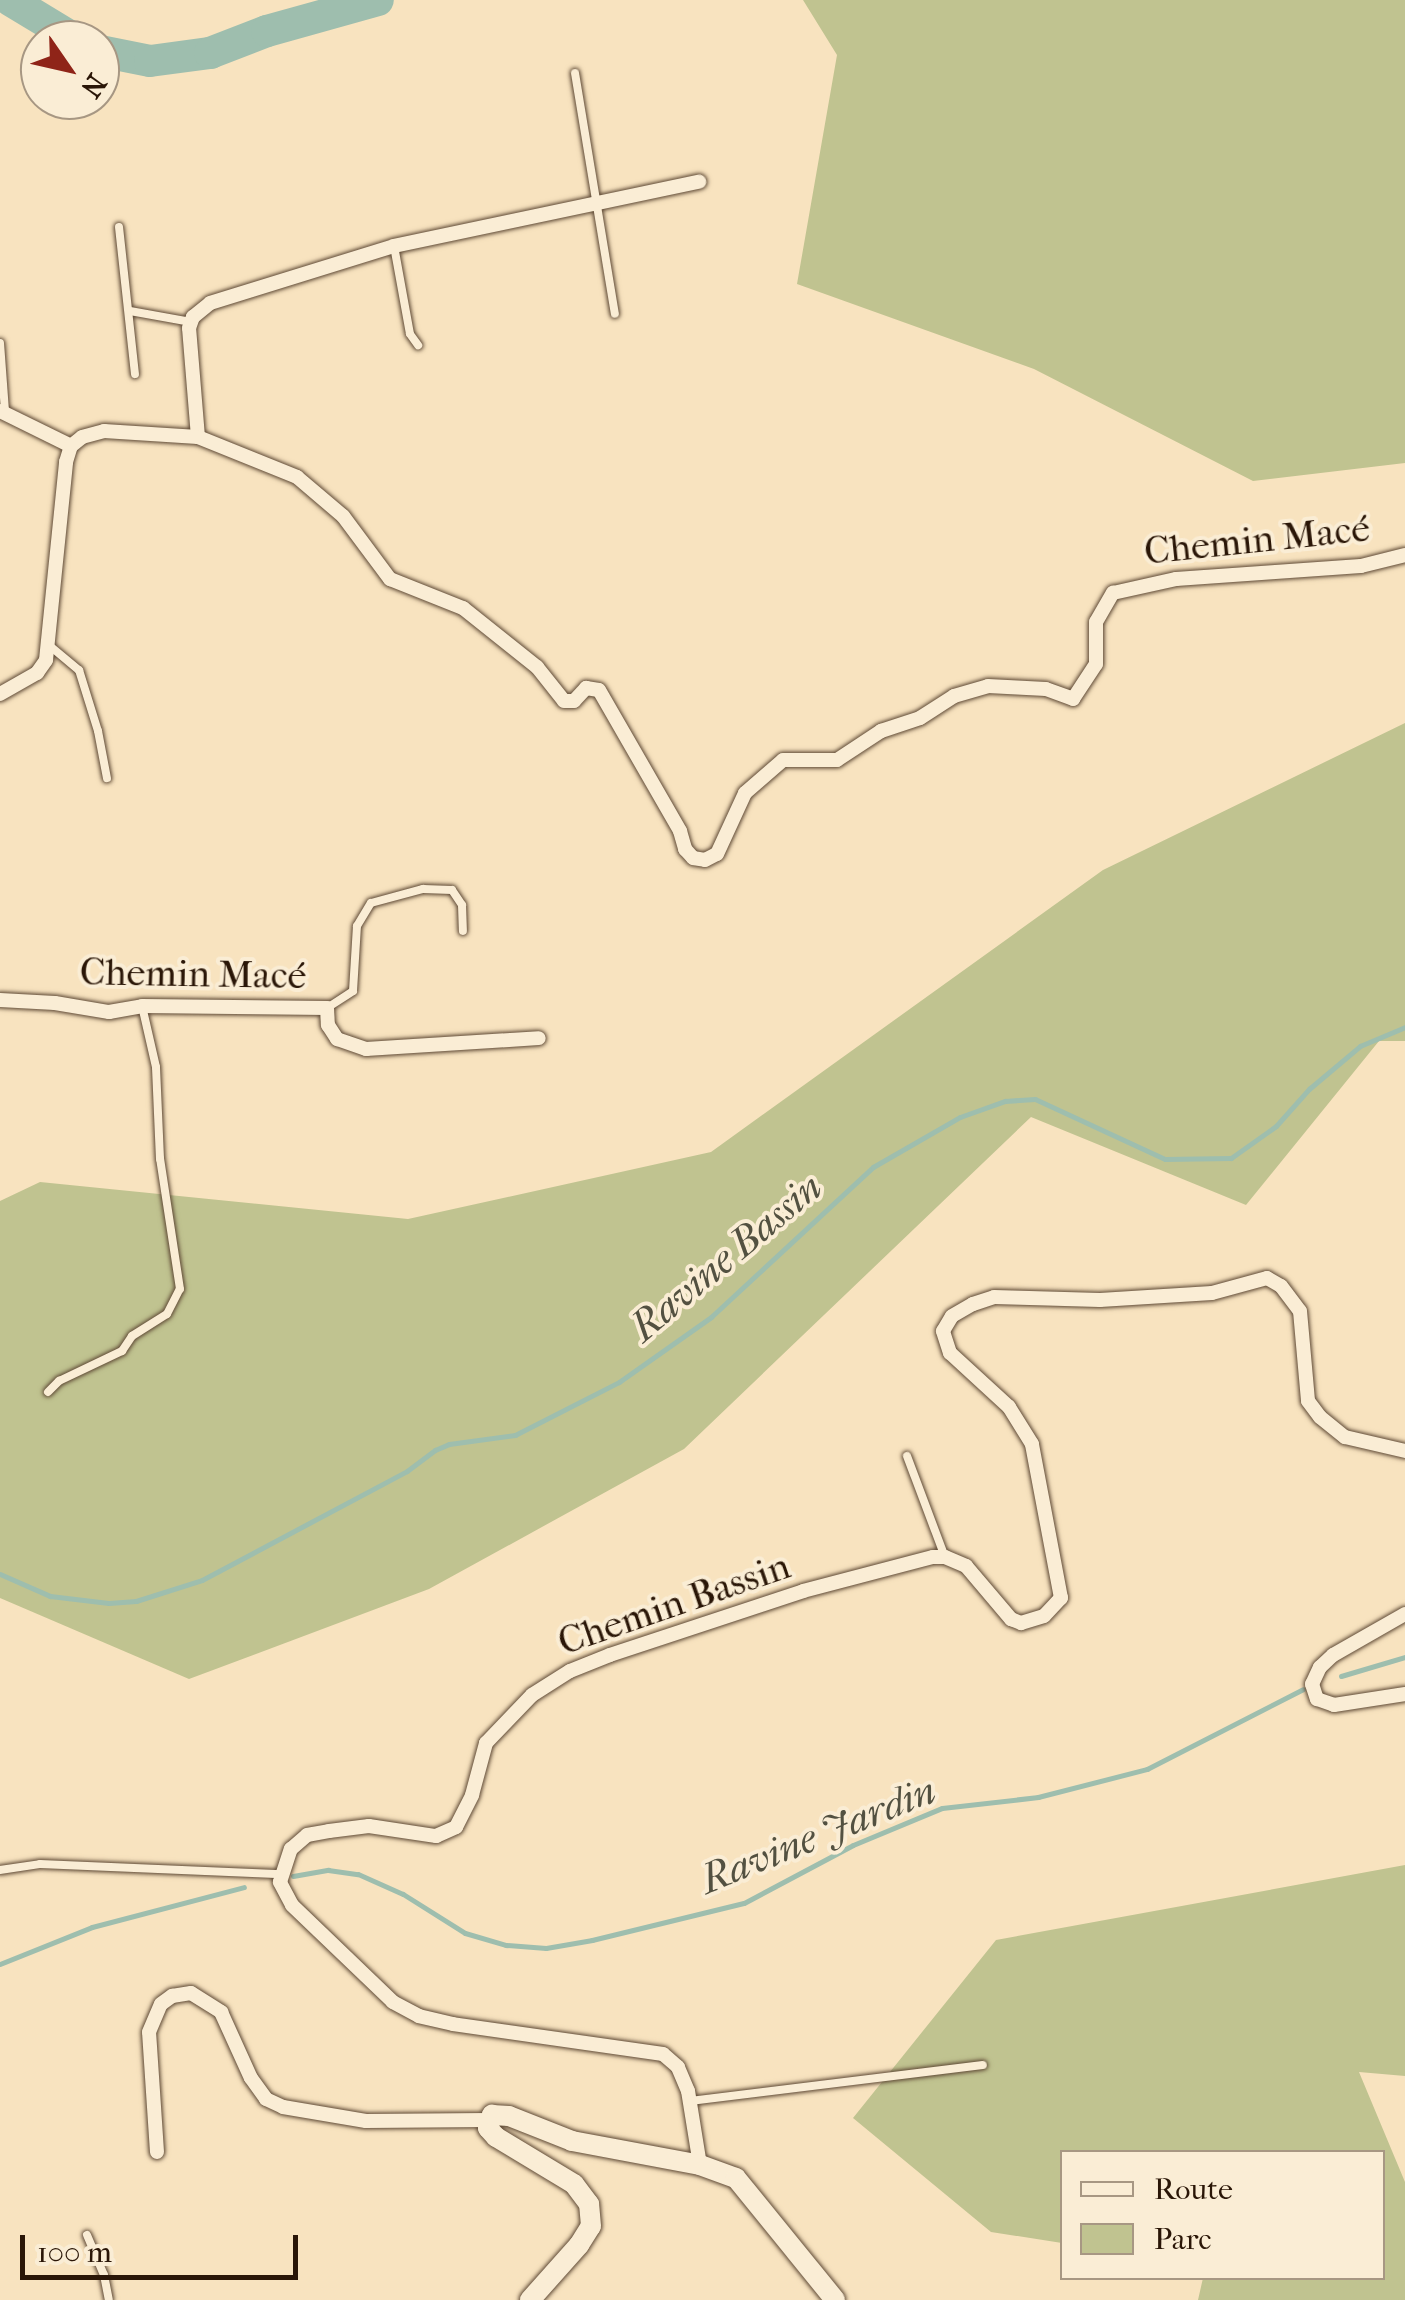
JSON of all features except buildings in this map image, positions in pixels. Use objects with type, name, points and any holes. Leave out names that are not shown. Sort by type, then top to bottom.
[{"type":"street","points":[[198,438],[191,322],[210,303],[394,246],[699,182]]},
{"type":"street","points":[[0,694],[37,673],[50,646],[64,478],[71,446],[2,411]]},
{"type":"street","name":"Chemin Macé","points":[[71,446],[82,437],[104,431],[198,438],[243,452],[315,489],[343,516],[390,578],[463,608],[537,667],[564,701],[574,701],[586,688],[599,690],[680,831],[684,848],[693,858],[705,860],[717,854],[744,793],[783,760],[837,760],[880,732],[920,718],[954,696],[988,686],[1046,689],[1073,699],[1096,664],[1096,622],[1113,593],[1176,578],[1360,566],[1405,555]]},
{"type":"street","name":"Chemin Macé","points":[[0,1000],[55,1003],[109,1012],[142,1006],[327,1008],[328,1025],[337,1040],[366,1049],[539,1038]]},
{"type":"street","points":[[946,1557],[966,1566],[1002,1611],[1021,1623],[1044,1616],[1062,1598],[1032,1444],[998,1394],[950,1354],[944,1332],[952,1316],[994,1297],[1100,1300],[1212,1293],[1267,1278],[1300,1311],[1308,1401],[1332,1428],[1346,1437],[1405,1450]]},
{"type":"street","name":"Chemin Bassin","points":[[282,1874],[291,1849],[307,1835],[369,1826],[436,1836],[456,1827],[472,1794],[486,1742],[532,1694],[570,1671],[803,1592],[933,1556],[946,1557]]},
{"type":"street","points":[[1405,1614],[1333,1655],[1320,1666],[1312,1684],[1317,1700],[1334,1705],[1405,1694]]},
{"type":"street","points":[[282,1874],[280,1882],[292,1905],[393,2002],[419,2016],[662,2054],[678,2068],[690,2101],[700,2165]]},
{"type":"street","points":[[157,2152],[149,2032],[162,2004],[172,1996],[191,1993],[221,2012],[251,2078],[266,2099],[283,2107],[366,2121],[488,2120]]},
{"type":"street","points":[[488,2120],[492,2115],[509,2116],[572,2140],[700,2165],[736,2178],[834,2300]]},
{"type":"street","points":[[488,2120],[504,2144],[574,2184],[589,2204],[590,2226],[579,2244],[530,2300]]},
{"type":"lane","points":[[575,72],[600,204],[615,314]]},
{"type":"lane","points":[[120,227],[135,374]]},
{"type":"lane","points":[[394,246],[410,334],[418,345]]},
{"type":"lane","points":[[130,311],[191,322]]},
{"type":"lane","points":[[0,343],[2,411]]},
{"type":"lane","points":[[50,646],[79,670],[98,731],[107,778]]},
{"type":"lane","points":[[327,1008],[353,992],[357,926],[371,903],[422,889],[452,890],[462,905],[464,931]]},
{"type":"lane","points":[[48,1392],[59,1381],[122,1351],[132,1336],[167,1314],[180,1289],[160,1159],[152,1035],[142,1006]]},
{"type":"lane","points":[[907,1456],[946,1557]]},
{"type":"lane","points":[[0,1870],[40,1864],[282,1874]]},
{"type":"lane","points":[[690,2101],[983,2064]]},
{"type":"lane","points":[[87,2236],[104,2274],[109,2300]]},
{"type":"green space","points":[[803,0],[1405,0],[1405,463],[1253,481],[1034,369],[797,284],[837,55]]},
{"type":"green space","points":[[1405,723],[1405,1041],[1379,1041],[1246,1205],[1031,1117],[684,1449],[429,1589],[189,1679],[0,1598],[0,1201],[40,1182],[408,1219],[711,1152],[1103,870]]},
{"type":"green space","points":[[1405,1865],[1405,2076],[1359,2072],[1405,2182],[1405,2300],[1198,2300],[1203,2280],[1385,2280],[1385,2150],[1060,2150],[1060,2243],[991,2232],[853,2118],[996,1940]]},
{"type":"waterway","points":[[10,0],[43,20]]},
{"type":"waterway","points":[[120,55],[150,61],[210,53],[267,31],[378,0]]},
{"type":"waterway","name":"Ravine Bassin","points":[[0,1574],[50,1596],[109,1603],[136,1601],[202,1580],[407,1471],[435,1450],[449,1444],[515,1435],[619,1382],[711,1317],[873,1167],[960,1117],[1005,1101],[1035,1099],[1165,1159],[1231,1158],[1276,1126],[1309,1089],[1360,1046],[1405,1027]]},
{"type":"waterway","name":"Ravine Jardin","points":[[1341,1676],[1405,1657]]},
{"type":"waterway","name":"Ravine Jardin","points":[[293,1876],[328,1870],[358,1874],[403,1894],[465,1933],[506,1945],[546,1948],[592,1940],[744,1903],[853,1845],[942,1808],[1038,1797],[1147,1769],[1303,1689]]},
{"type":"waterway","name":"Ravine Jardin","points":[[0,1964],[92,1927],[244,1887]]}]
